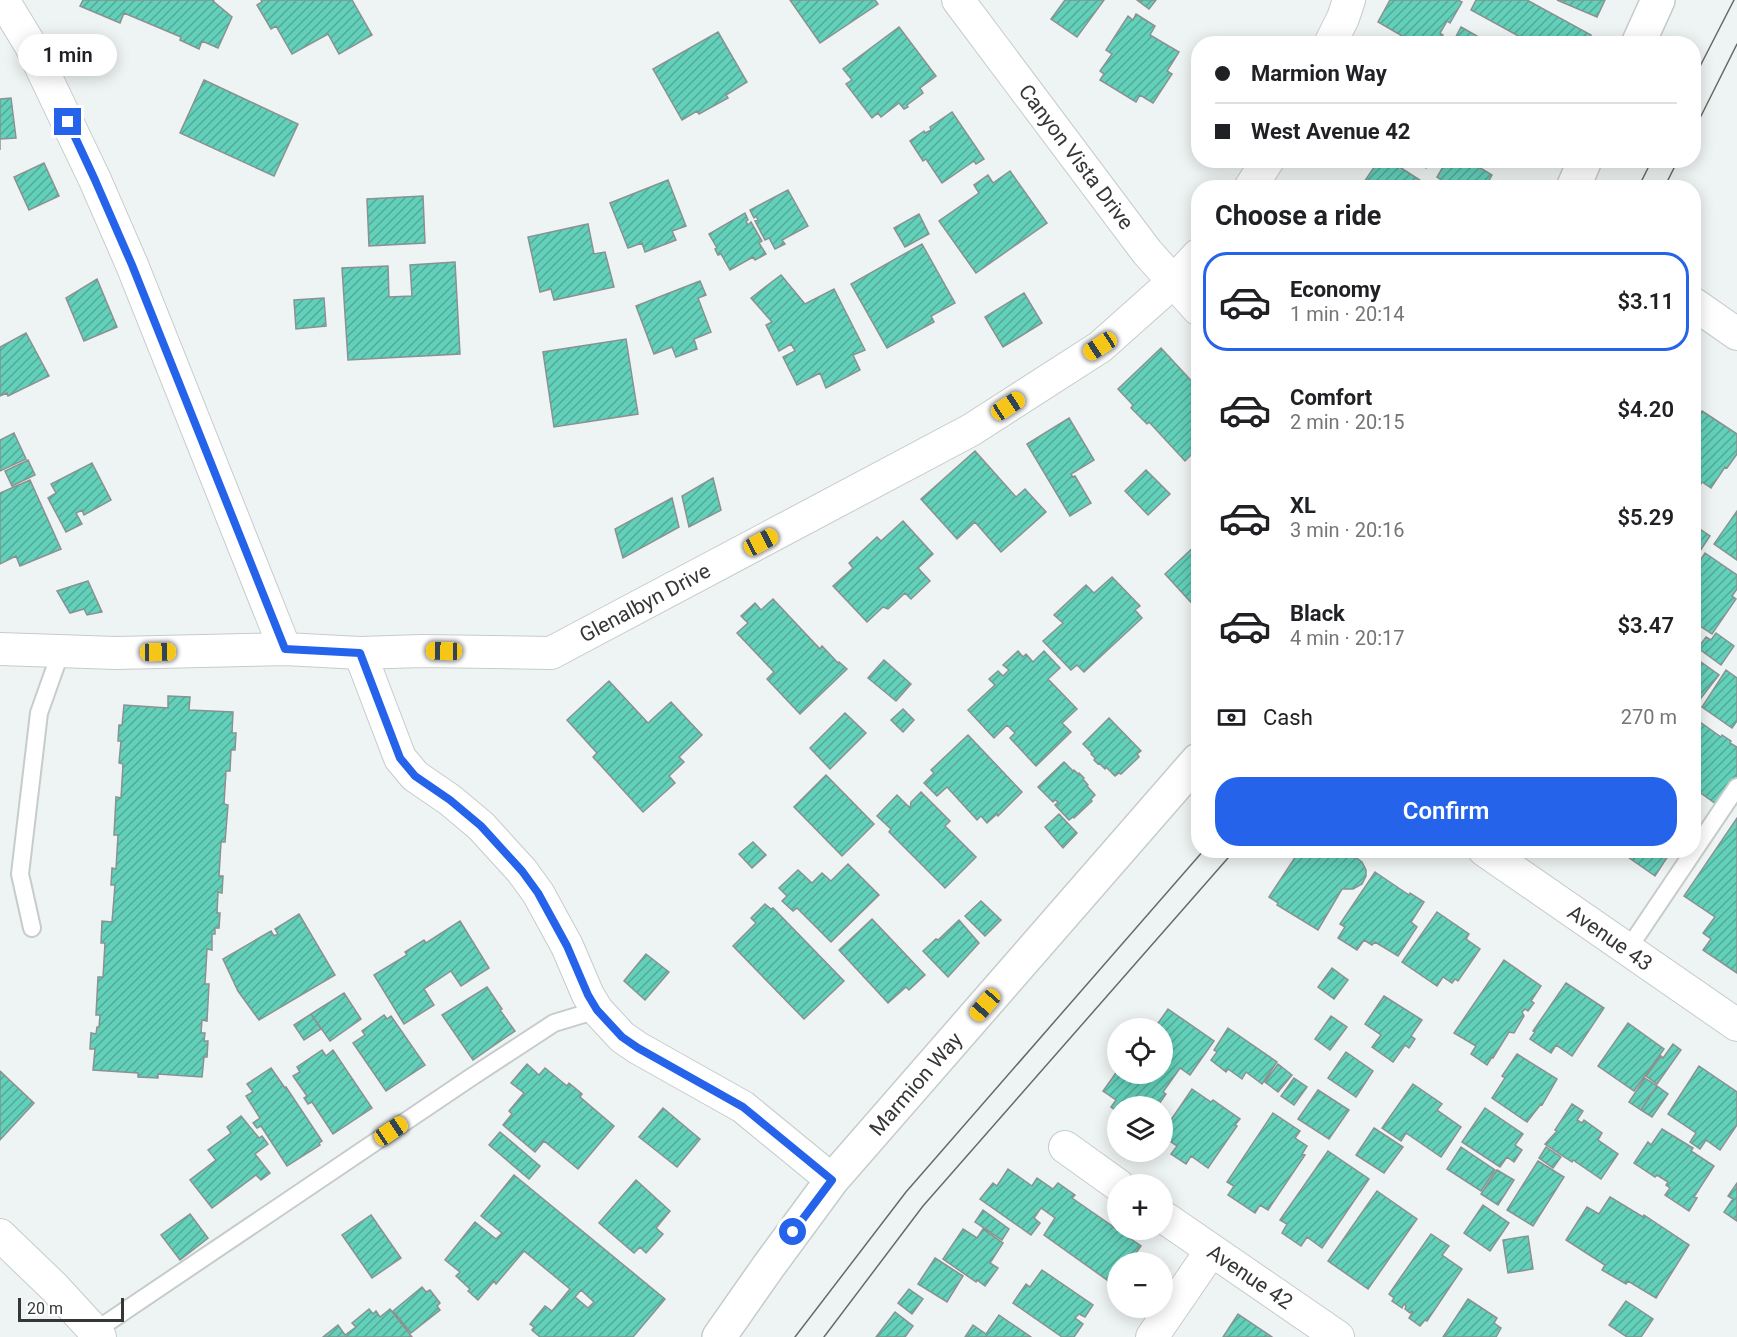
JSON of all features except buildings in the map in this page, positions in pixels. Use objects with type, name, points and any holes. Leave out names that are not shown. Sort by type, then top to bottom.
[{"type":"street","points":[[3,0],[31,46],[100,190],[285,649]]},
{"type":"street","name":"Canyon Vista Drive","points":[[958,0],[1147,252],[1191,301]]},
{"type":"street","points":[[1334,36],[1349,0]]},
{"type":"street","points":[[1642,36],[1658,0]]},
{"type":"street","name":"Glenalbyn Drive","points":[[0,649],[116,653],[285,649],[360,653],[422,651],[551,653],[971,430],[1100,346],[1173,282],[1191,263]]},
{"type":"street","points":[[1701,309],[1737,334]]},
{"type":"street","points":[[360,653],[400,758],[415,776],[450,800],[481,826],[522,871],[538,893],[567,946],[597,1010],[622,1037],[743,1107],[832,1180]]},
{"type":"street","name":"Marmion Way","points":[[719,1337],[832,1180],[1191,768]]},
{"type":"street","name":"Avenue 43","points":[[1496,858],[1737,1025]]},
{"type":"street","points":[[1065,1147],[1107,1177]]},
{"type":"street","name":"Avenue 42","points":[[1173,1224],[1338,1337]]},
{"type":"street","points":[[0,1235],[54,1287],[97,1334]]},
{"type":"street","points":[[1152,1337],[1211,1251]]},
{"type":"lane","points":[[32,928],[20,874],[39,713],[61,651]]},
{"type":"lane","points":[[1701,841],[1737,787]]},
{"type":"lane","points":[[1628,949],[1689,858]]},
{"type":"lane","points":[[97,1334],[554,1023],[597,1010]]},
{"type":"tram line","points":[[1701,64],[1734,0]]},
{"type":"tram line","points":[[1701,116],[1737,44]]},
{"type":"tram line","points":[[1642,180],[1648,168]]},
{"type":"tram line","points":[[1668,180],[1674,168]]},
{"type":"tram line","points":[[795,1337],[906,1192],[1197,858]]},
{"type":"tram line","points":[[824,1337],[923,1206],[1228,858]]},
{"type":"route","points":[[68,122],[132,265],[285,649],[360,653],[400,758],[415,776],[450,800],[481,826],[522,871],[538,893],[567,946],[597,1010],[622,1037],[743,1107],[832,1180],[793,1232]]}]
